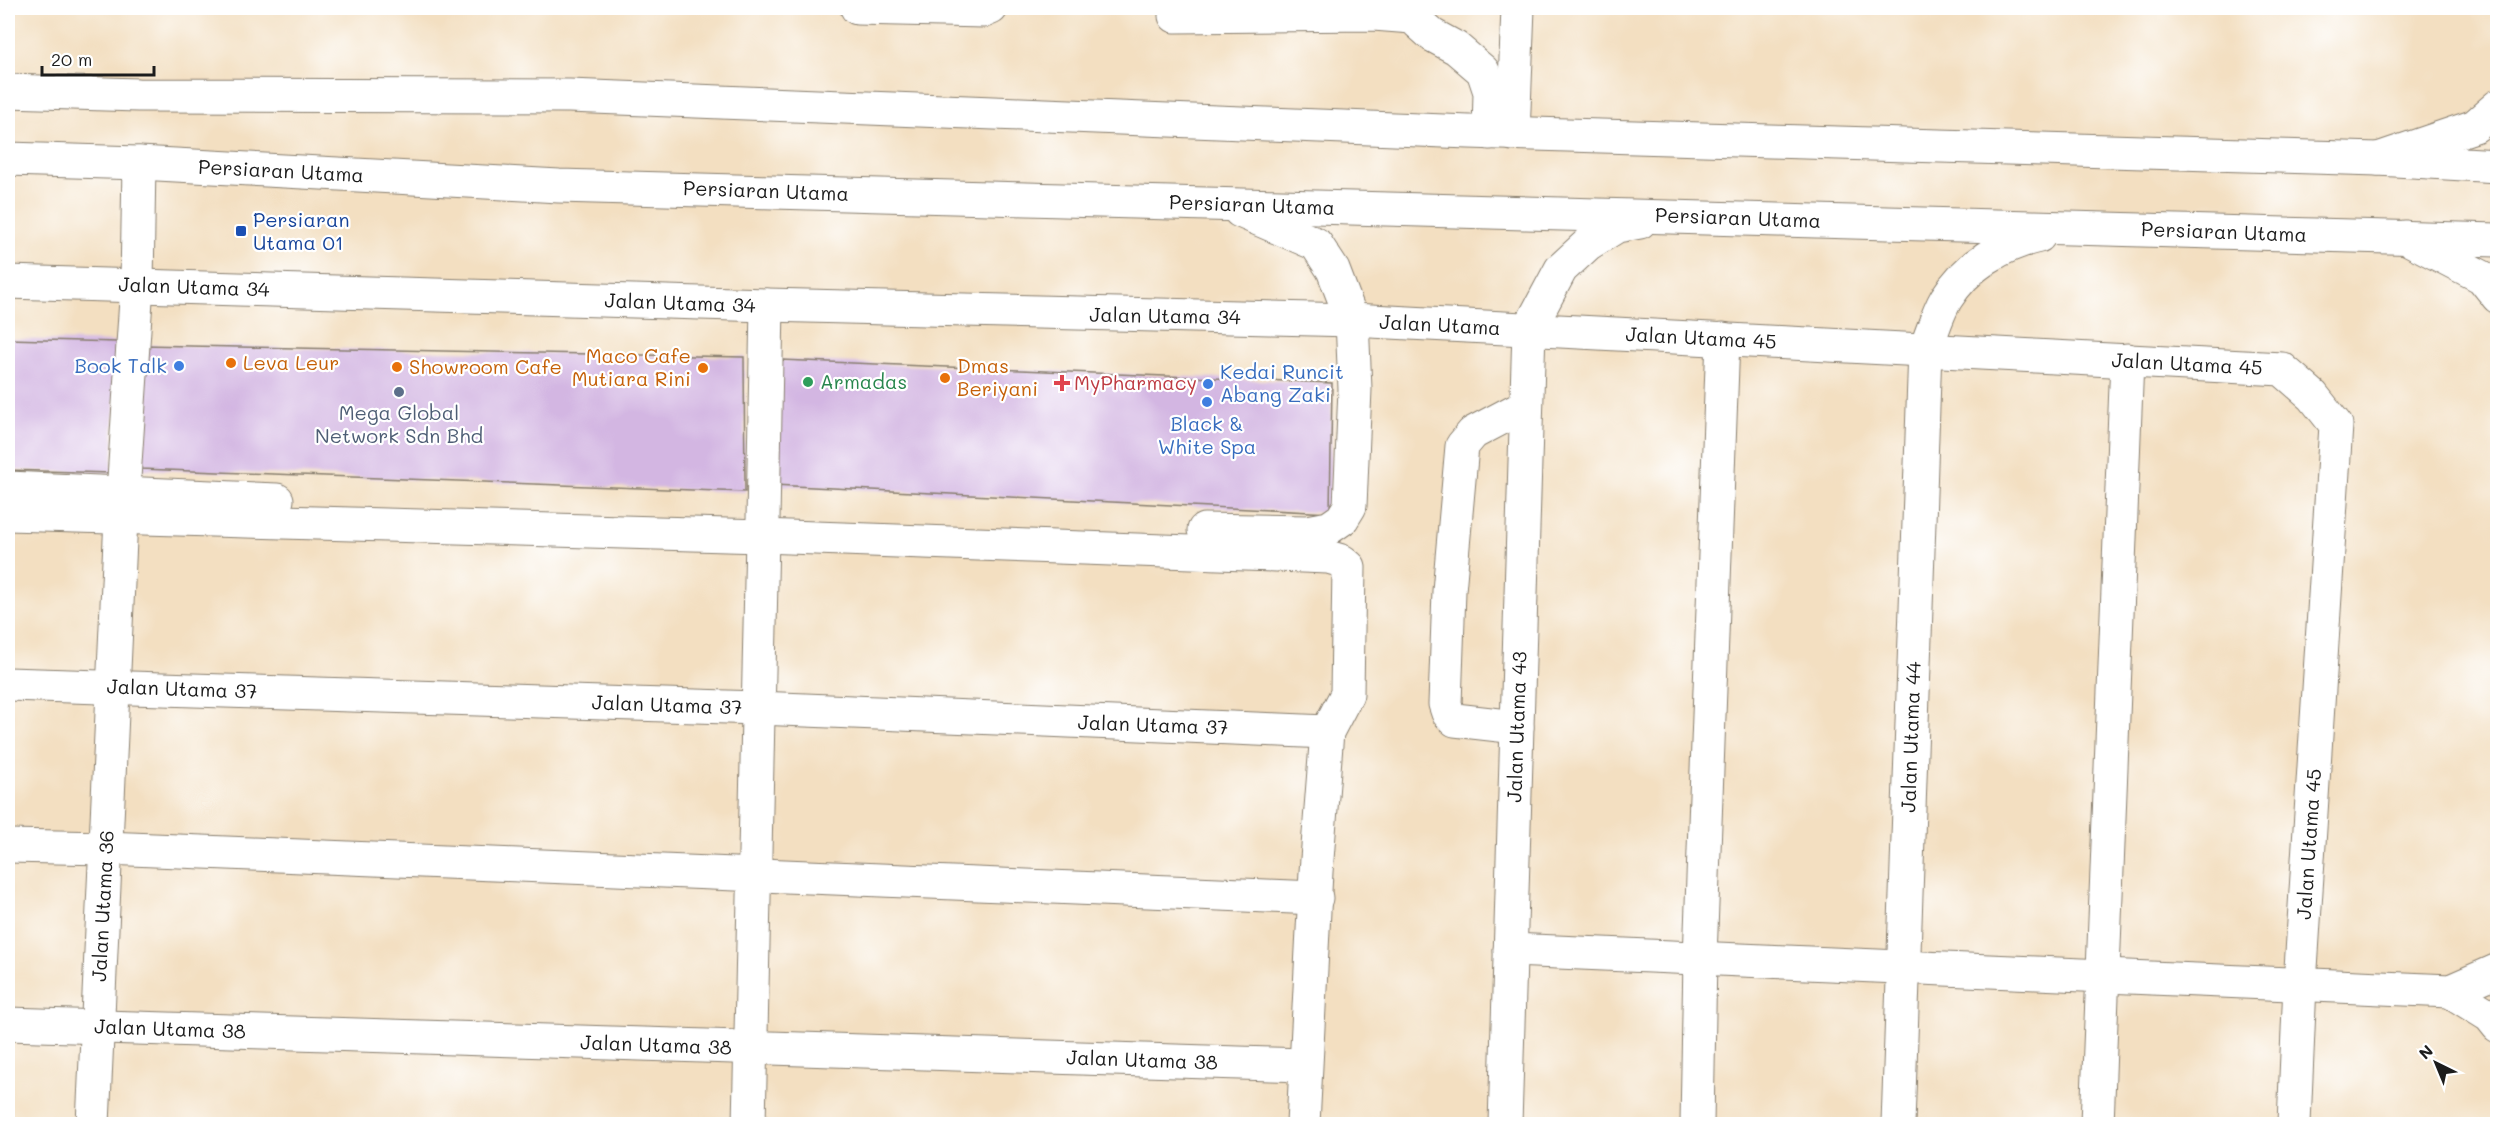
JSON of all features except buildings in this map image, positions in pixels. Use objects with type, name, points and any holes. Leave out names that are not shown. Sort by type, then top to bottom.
[{"type":"street","points":[[857,8],[984,11],[992,8]]},
{"type":"street","points":[[1501,133],[1518,8]]},
{"type":"street","points":[[1174,16],[1374,14],[1412,17],[1432,35],[1456,48],[1483,71],[1501,133]]},
{"type":"street","points":[[8,91],[138,95],[569,96],[1501,133],[2378,159],[2498,166]]},
{"type":"street","points":[[2378,159],[2475,126],[2498,106]]},
{"type":"street","name":"Persiaran Utama","points":[[8,159],[139,163],[560,186],[2498,240]]},
{"type":"street","name":"Jalan Utama 36","points":[[93,1125],[122,506],[137,285],[139,163]]},
{"type":"street","points":[[762,528],[932,527],[1308,532],[1329,528],[1342,519],[1350,506],[1355,389],[1352,320],[1333,270],[1316,244],[1222,204]]},
{"type":"street","points":[[1529,329],[1561,268],[1588,244],[1617,226],[1671,217]]},
{"type":"street","points":[[1925,350],[1947,298],[1972,268],[1998,249],[2030,238],[2074,228]]},
{"type":"street","points":[[2405,237],[2482,277],[2498,297]]},
{"type":"street","name":"Jalan Utama 34","points":[[8,282],[1352,320]]},
{"type":"street","points":[[749,1125],[767,305]]},
{"type":"street","name":"Jalan Utama","points":[[1352,320],[1529,329]]},
{"type":"street","name":"Jalan Utama 45","points":[[1529,329],[2282,369],[2313,396],[2336,425],[2300,984],[2294,1125]]},
{"type":"street","name":"Jalan Utama 43","points":[[1505,1125],[1529,329]]},
{"type":"street","points":[[1697,1125],[1700,958],[1723,339]]},
{"type":"street","name":"Jalan Utama 44","points":[[1898,1125],[1925,350]]},
{"type":"street","points":[[2097,1125],[2127,360]]},
{"type":"street","points":[[1517,727],[1455,720],[1448,713],[1445,704],[1449,591],[1462,446],[1473,433],[1527,405]]},
{"type":"street","points":[[8,488],[122,506]]},
{"type":"street","points":[[8,514],[122,506],[762,528],[1328,557],[1342,561],[1349,567],[1347,694],[1338,715],[1327,732],[1303,1125]]},
{"type":"street","name":"Jalan Utama 37","points":[[8,684],[758,708],[1327,732]]},
{"type":"street","points":[[8,846],[106,848],[1316,898]]},
{"type":"street","points":[[1510,950],[2450,991],[2498,970]]},
{"type":"street","points":[[2450,991],[2490,1016],[2498,1026]]},
{"type":"street","name":"Jalan Utama 38","points":[[8,1024],[1305,1065]]},
{"type":"place","name":"Persiaran Utama 01","points":[[241,231]]},
{"type":"place","name":"Leva Leur","points":[[231,363]]},
{"type":"place","name":"Book Talk","points":[[179,366]]},
{"type":"place","name":"Showroom Cafe","points":[[397,367]]},
{"type":"place","name":"Maco Cafe Mutiara Rini","points":[[703,368]]},
{"type":"place","name":"Dmas Beriyani","points":[[945,378]]},
{"type":"place","name":"Armadas","points":[[808,382]]},
{"type":"place","name":"MyPharmacy","points":[[1062,383]]},
{"type":"place","name":"Kedai Runcit Abang Zaki","points":[[1208,384]]},
{"type":"place","name":"Mega Global Network Sdn Bhd","points":[[399,392]]},
{"type":"place","name":"Black & White Spa","points":[[1207,402]]}]
